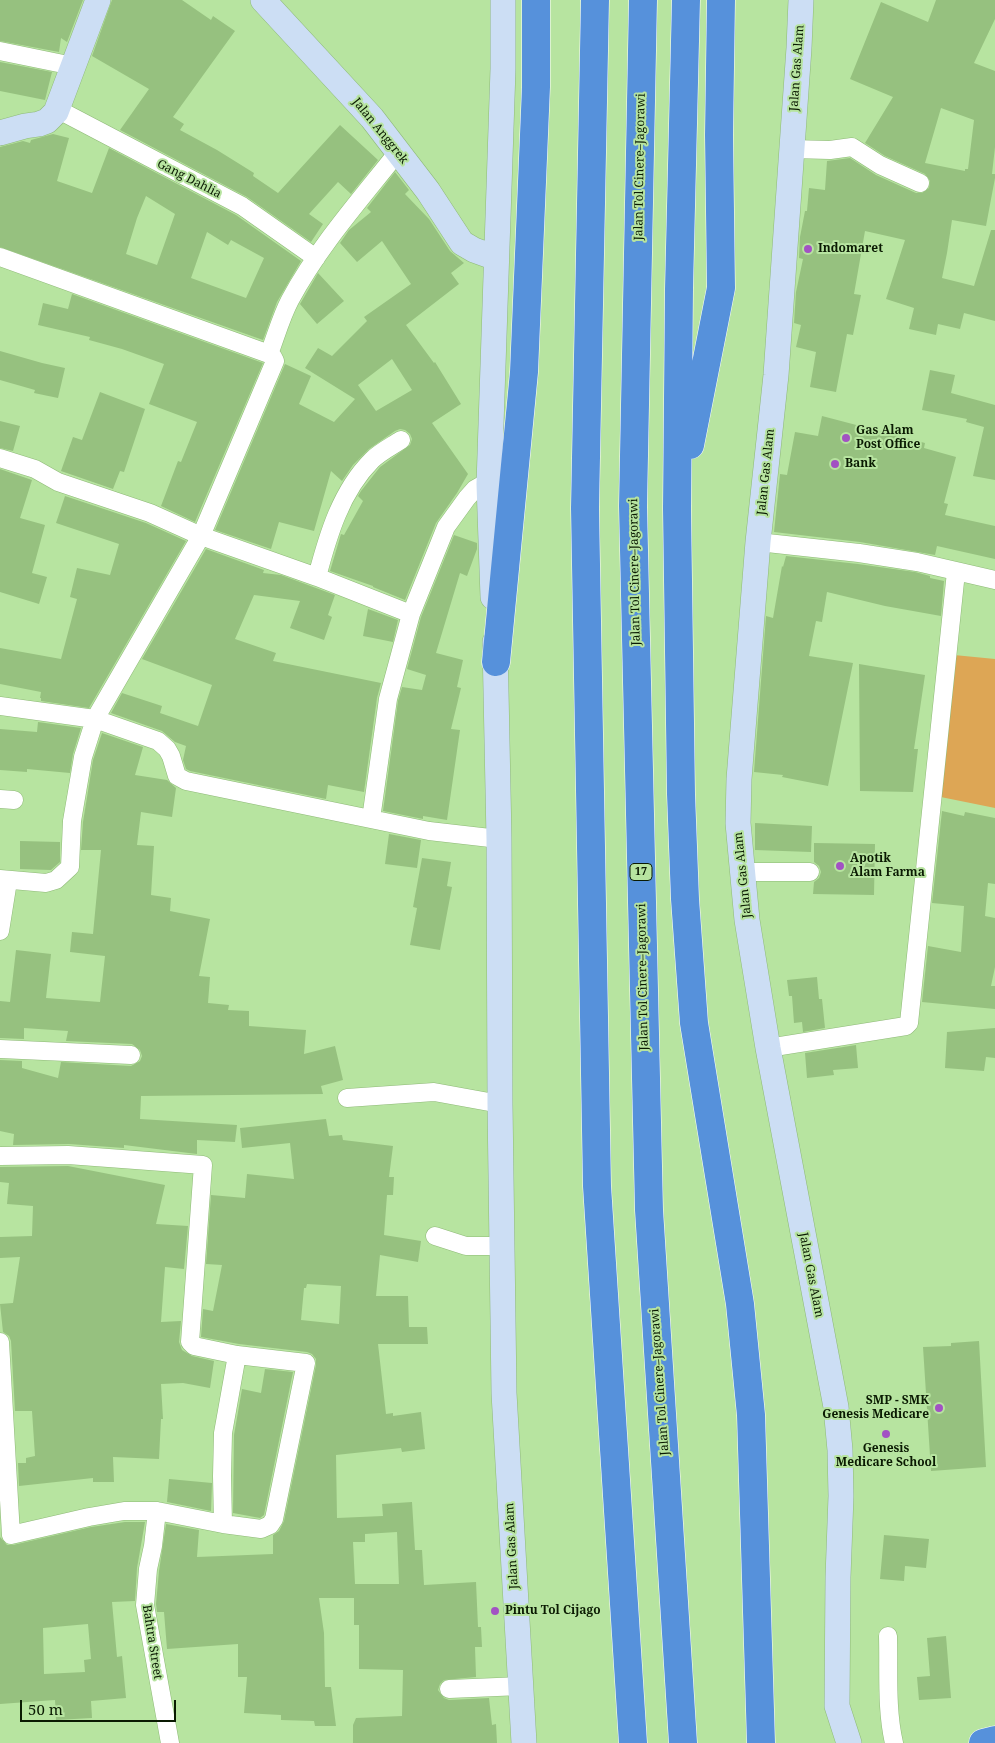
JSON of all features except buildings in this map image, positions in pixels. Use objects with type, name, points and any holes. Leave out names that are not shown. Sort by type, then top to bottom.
[{"type":"highway","points":[[496,662],[524,372],[536,87],[536,0]]},
{"type":"highway","points":[[595,0],[585,508],[597,1176],[634,1743]]},
{"type":"highway","name":"Jalan Tol Cinere–Jagorawi","points":[[643,0],[633,506],[648,1200],[683,1743]]},
{"type":"highway","points":[[686,0],[679,289],[677,509],[681,794],[685,899],[694,1023],[740,1304],[751,1415],[761,1743]]},
{"type":"highway","points":[[677,509],[721,288],[719,135],[721,0]]},
{"type":"highway","points":[[983,1743],[995,1740]]},
{"type":"main road","points":[[0,133],[47,121],[57,109],[98,0]]},
{"type":"main road","name":"Jalan Anggrek","points":[[263,0],[372,118],[428,191],[462,243],[474,250],[496,258]]},
{"type":"main road","name":"Jalan Gas Alam","points":[[503,0],[502,88],[489,484],[496,662],[504,1393],[524,1743]]},
{"type":"main road","name":"Jalan Gas Alam","points":[[801,0],[776,375],[758,542],[738,823],[748,920],[768,1048],[836,1407],[840,1450],[841,1496],[837,1706],[849,1743]]},
{"type":"street","points":[[0,51],[73,66]]},
{"type":"street","name":"Gang Dahlia","points":[[57,109],[242,206],[316,258]]},
{"type":"street","points":[[791,149],[830,150],[852,147],[880,165],[920,183]]},
{"type":"street","points":[[269,354],[289,302],[316,258],[332,233],[398,152]]},
{"type":"street","points":[[0,257],[269,354],[273,357],[274,361],[201,536],[95,719],[83,757],[72,821],[70,867],[56,880],[46,883],[4,880],[0,931]]},
{"type":"street","points":[[317,577],[327,540],[341,506],[355,481],[374,458],[401,440]]},
{"type":"street","points":[[0,458],[35,469],[58,482],[150,513],[201,536],[317,577],[411,614]]},
{"type":"street","points":[[372,819],[388,699],[411,614],[446,526],[475,489],[489,484]]},
{"type":"street","points":[[758,542],[859,553],[917,562],[995,580]]},
{"type":"street","points":[[768,1048],[906,1026],[909,1023],[956,572]]},
{"type":"street","points":[[0,706],[95,719],[158,741],[167,749],[178,776],[186,781],[429,831],[498,839]]},
{"type":"street","points":[[742,872],[810,872]]},
{"type":"street","points":[[0,1049],[130,1055]]},
{"type":"street","points":[[347,1098],[434,1092],[500,1104]]},
{"type":"street","points":[[0,1156],[68,1155],[203,1165],[190,1342],[194,1346],[237,1355],[306,1364],[274,1520],[270,1525],[261,1529],[223,1524],[157,1511],[124,1511],[11,1534],[0,1342]]},
{"type":"street","points":[[435,1236],[466,1246],[502,1246]]},
{"type":"street","points":[[223,1524],[223,1433],[237,1355]]},
{"type":"street","name":"Bahtra Street","points":[[157,1511],[148,1569],[145,1605],[170,1743]]},
{"type":"street","points":[[888,1636],[888,1704],[894,1743]]},
{"type":"street","points":[[449,1689],[521,1686]]},
{"type":"shaded area","points":[[954,655],[995,659],[995,808],[926,794]]},
{"type":"place","name":"Indomaret","points":[[808,249]]},
{"type":"place","name":"Gas Alam Post Office","points":[[846,438]]},
{"type":"place","name":"Bank","points":[[835,464]]},
{"type":"place","name":"Apotik Alam Farma","points":[[840,866]]},
{"type":"place","name":"SMP - SMK Genesis Medicare","points":[[939,1408]]},
{"type":"place","name":"Genesis Medicare School","points":[[886,1434]]},
{"type":"place","name":"Pintu Tol Cijago","points":[[495,1611]]}]
